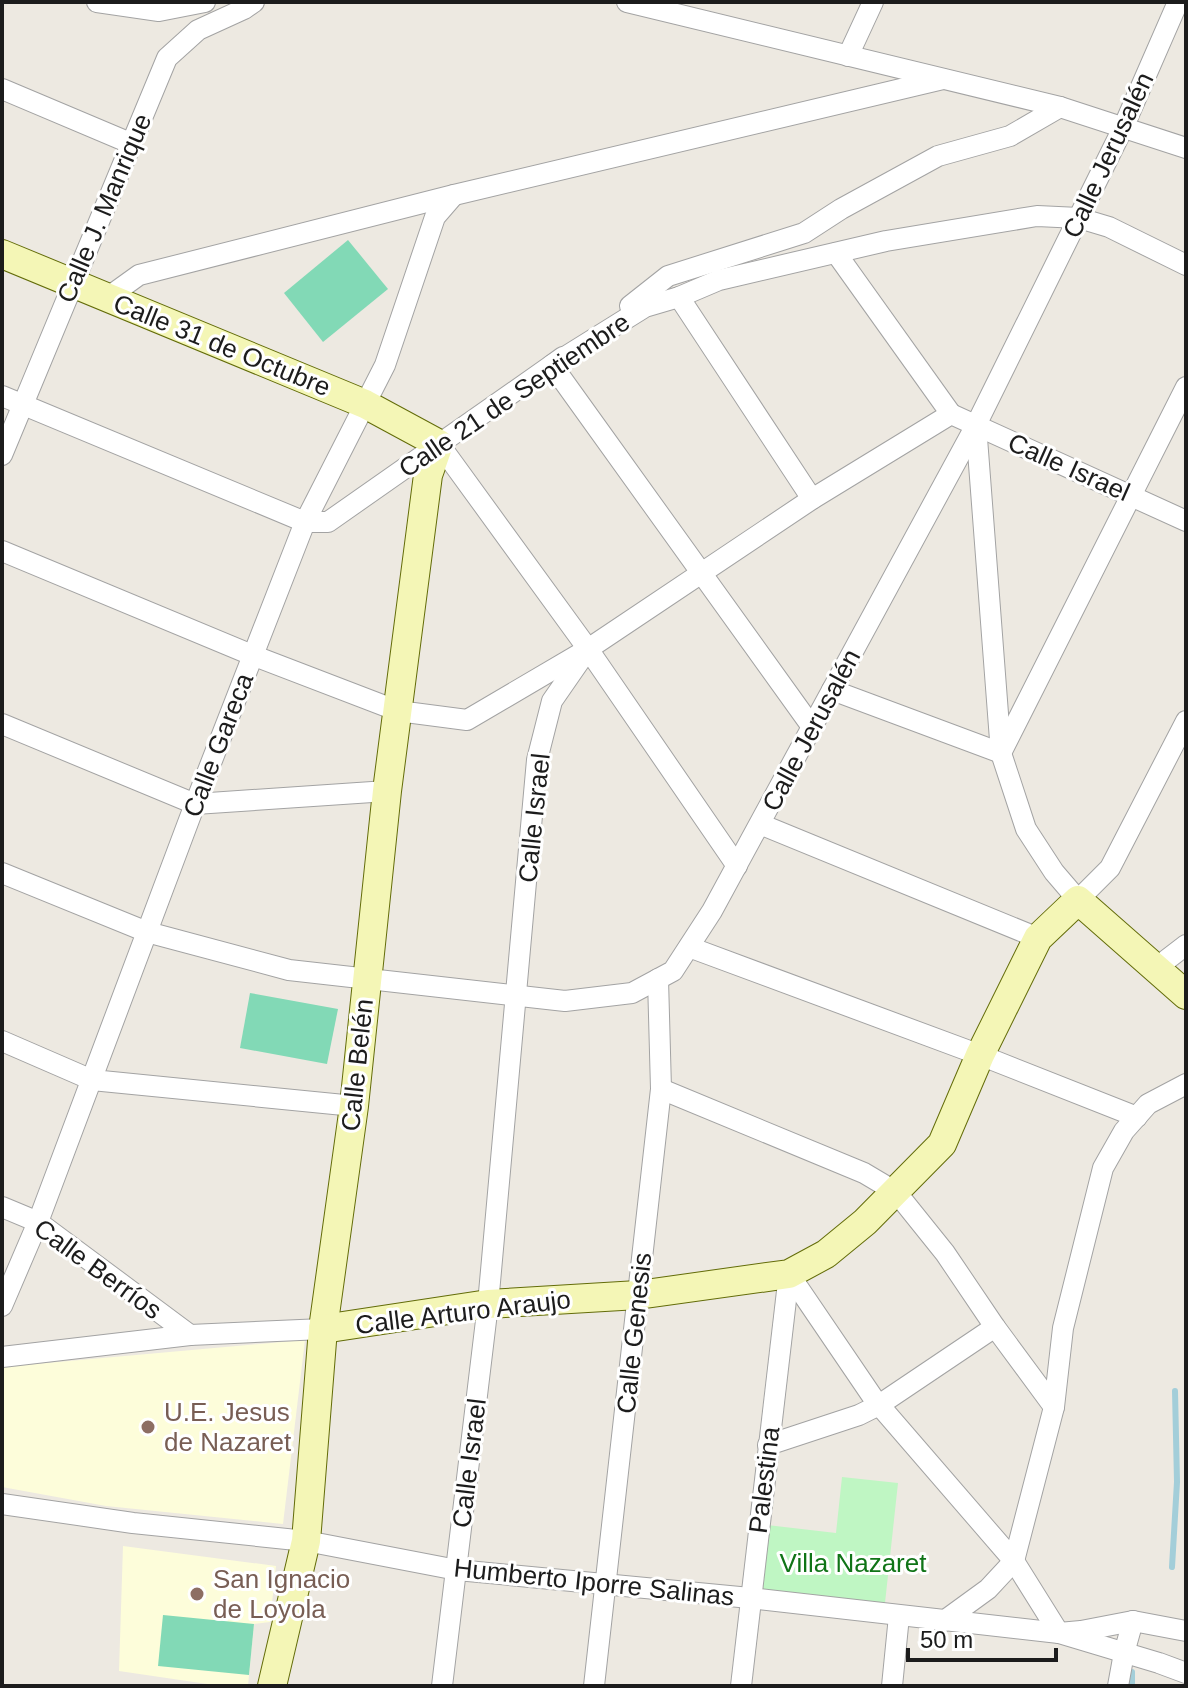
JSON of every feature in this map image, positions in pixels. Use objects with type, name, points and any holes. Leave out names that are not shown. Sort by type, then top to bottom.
[{"type":"main road","name":"Calle 31 de Octubre","points":[[2,254],[365,404],[439,444]]},
{"type":"main road","name":"Calle Belén","points":[[272,1686],[306,1541],[323,1329],[354,1106],[387,791],[428,475],[439,444]]},
{"type":"main road","points":[[1038,938],[1078,900],[1186,995]]},
{"type":"main road","name":"Calle Arturo Araujo","points":[[323,1329],[488,1304],[638,1295],[789,1274],[826,1254],[865,1222],[942,1144],[980,1055],[1038,938]]},
{"type":"street","points":[[97,2],[159,11],[205,2]]},
{"type":"street","points":[[214,2],[233,14]]},
{"type":"street","name":"Calle J. Manrique","points":[[2,455],[167,58],[198,30],[254,2]]},
{"type":"street","points":[[627,2],[1060,107],[1186,148]]},
{"type":"street","points":[[848,56],[873,2]]},
{"type":"street","name":"Calle Jerusalén","points":[[2,873],[147,932],[289,970],[565,1001],[632,993],[673,971],[737,866],[976,425],[1123,128],[1178,2]]},
{"type":"street","points":[[107,298],[139,275],[454,195],[943,79]]},
{"type":"street","points":[[2,89],[130,143]]},
{"type":"street","points":[[812,727],[552,365],[668,276],[804,233],[938,156],[1010,136],[1060,107]]},
{"type":"street","name":"Calle Gareca","points":[[2,1306],[38,1222],[305,522],[385,365],[435,217],[454,195]]},
{"type":"street","name":"Calle 21 de Septiembre","points":[[305,522],[328,522],[552,365],[645,307],[719,280],[886,241],[1037,216],[1079,218],[1109,227],[1186,265]]},
{"type":"street","points":[[836,253],[951,414]]},
{"type":"street","points":[[679,297],[812,499]]},
{"type":"street","points":[[1001,753],[1186,387]]},
{"type":"street","points":[[2,396],[305,522]]},
{"type":"street","name":"Calle Israel","points":[[442,1686],[488,1304],[537,760],[552,701],[588,649],[812,499],[951,414],[1186,521]]},
{"type":"street","points":[[976,425],[1001,753],[1026,829],[1054,872],[1078,900],[1110,868],[1186,721]]},
{"type":"street","points":[[439,444],[588,649],[737,866]]},
{"type":"street","points":[[2,551],[252,655],[398,711],[467,720],[588,649]]},
{"type":"street","points":[[832,690],[1001,753]]},
{"type":"street","points":[[2,724],[195,804],[387,791]]},
{"type":"street","points":[[760,824],[1038,938]]},
{"type":"street","points":[[1156,968],[1186,945]]},
{"type":"street","points":[[689,947],[1137,1117]]},
{"type":"street","name":"Calle Genesis","points":[[594,1686],[661,1089],[658,979]]},
{"type":"street","points":[[2,1041],[92,1080],[354,1106]]},
{"type":"street","points":[[944,1621],[988,1589],[1014,1561],[1054,1407],[1063,1328],[1103,1168],[1124,1131],[1148,1104],[1186,1084]]},
{"type":"street","points":[[661,1089],[864,1173],[896,1192],[945,1253],[1054,1407]]},
{"type":"street","name":"Calle Berríos","points":[[2,1207],[38,1222],[190,1335]]},
{"type":"street","points":[[789,1274],[879,1405],[1014,1561],[1059,1633],[1186,1673]]},
{"type":"street","name":"Palestina","points":[[741,1686],[789,1274]]},
{"type":"street","points":[[768,1445],[859,1415],[879,1405],[995,1327]]},
{"type":"street","name":"Calle Arturo Araujo","points":[[2,1357],[190,1335],[323,1329]]},
{"type":"street","name":"Humberto Iporre Salinas","points":[[2,1504],[133,1523],[306,1541],[457,1570],[607,1583],[1059,1633],[1133,1621],[1186,1631]]},
{"type":"street","points":[[892,1686],[899,1616]]},
{"type":"street","points":[[1118,1686],[1133,1621]]},
{"type":"shaded area","name":"U.E. Jesus de Nazaret","points":[[305,1340],[283,1524],[106,1506],[2,1487],[2,1367]]},
{"type":"shaded area","name":"San Ignacio de Loyola","points":[[123,1546],[276,1566],[270,1622],[254,1624],[248,1686],[221,1686],[119,1671]]},
{"type":"green space","points":[[348,240],[388,289],[323,342],[284,293]]},
{"type":"green space","points":[[250,993],[338,1009],[327,1064],[240,1048]]},
{"type":"green space","name":"Villa Nazaret","points":[[842,1477],[898,1483],[885,1603],[760,1589],[767,1525],[836,1533]]},
{"type":"green space","points":[[163,1615],[254,1624],[249,1675],[158,1666]]},
{"type":"waterway","points":[[1172,1567],[1177,1482],[1175,1391]]},
{"type":"waterway","points":[[1132,1672],[1132,1686]]},
{"type":"place","name":"U.E. Jesus de Nazaret","points":[[148,1427]]},
{"type":"place","name":"San Ignacio de Loyola","points":[[197,1594]]}]
